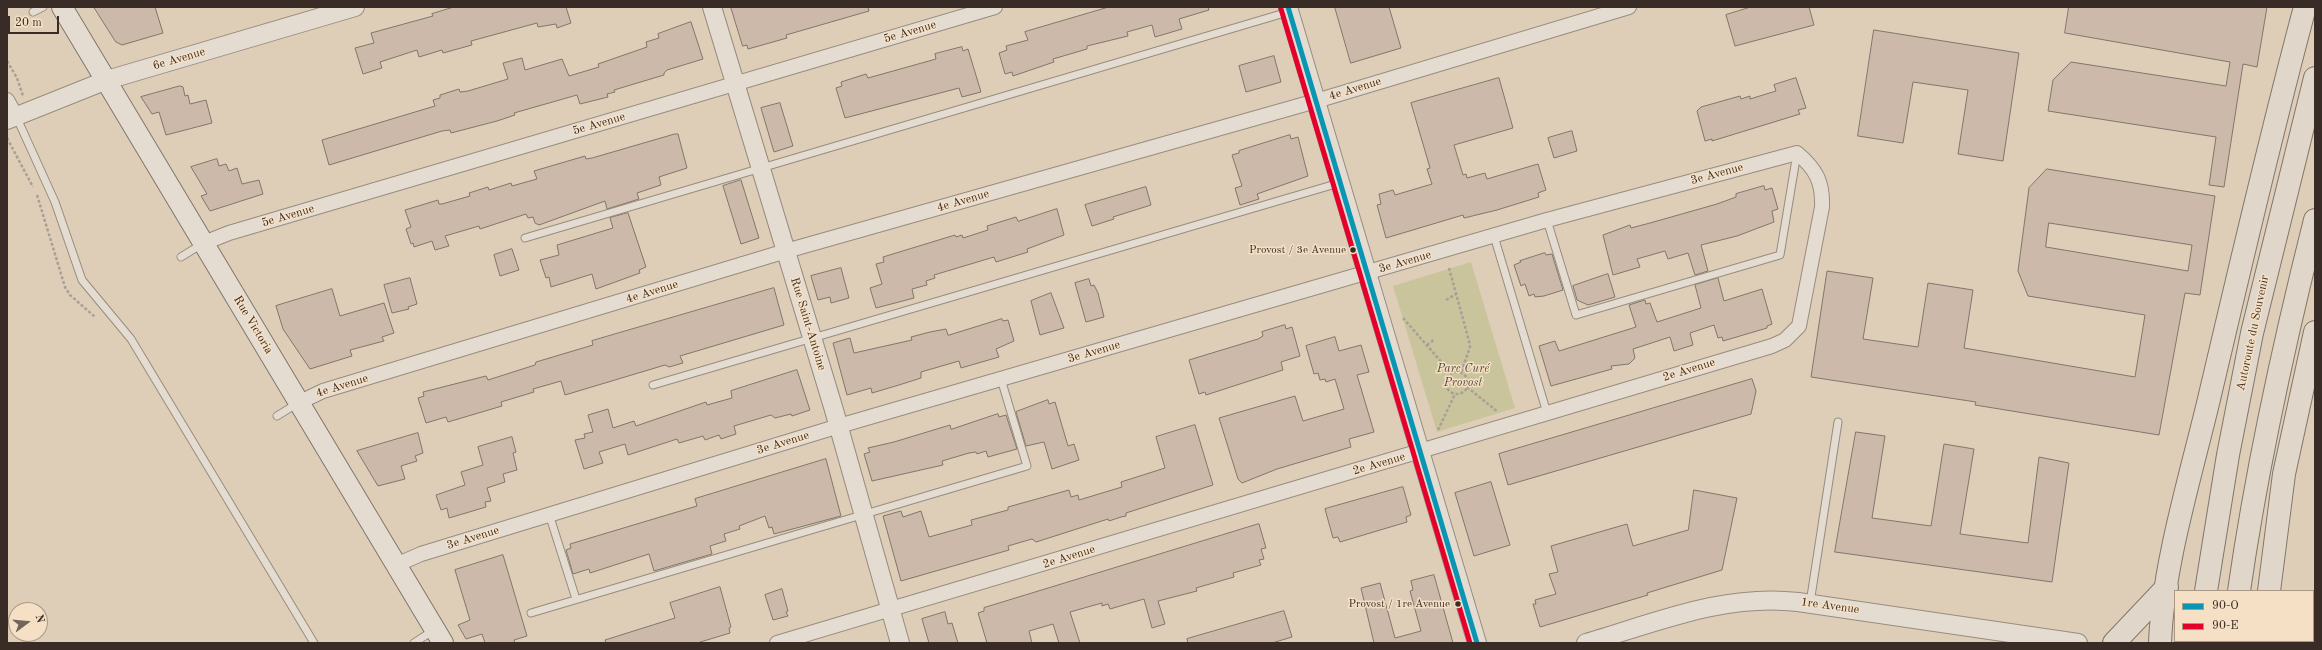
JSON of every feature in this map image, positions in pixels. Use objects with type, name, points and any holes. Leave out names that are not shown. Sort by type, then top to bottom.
[{"type":"highway","points":[[2160,643],[2167,587],[2184,505],[2240,268],[2305,7]]},
{"type":"highway","name":"Autoroute du Souvenir","points":[[2206,590],[2228,455],[2250,340],[2315,78]]},
{"type":"highway","points":[[2239,590],[2251,513],[2273,394],[2315,220]]},
{"type":"highway","points":[[2269,590],[2284,474],[2315,332]]},
{"type":"highway","points":[[2114,643],[2167,587]]},
{"type":"main road","name":"Rue Victoria","points":[[62,7],[439,636]]},
{"type":"street","name":"6e Avenue","points":[[11,118],[107,80],[355,7]]},
{"type":"street","name":"Rue Saint-Antoine","points":[[712,7],[839,426],[900,643]]},
{"type":"street","name":"5e Avenue","points":[[204,243],[229,233],[995,7]]},
{"type":"street","name":"4e Avenue","points":[[300,402],[316,393],[786,251],[1316,100],[1629,7]]},
{"type":"street","points":[[1289,9],[1477,643]]},
{"type":"street","points":[[7,100],[11,118]]},
{"type":"street","name":"3e Avenue","points":[[396,565],[421,554],[839,426],[1367,274],[1546,220],[1797,153]]},
{"type":"street","name":"2e Avenue","points":[[776,643],[1420,452],[1772,346],[1785,340],[1799,326],[1822,207],[1823,192],[1810,164],[1797,153]]},
{"type":"street","name":"1re Avenue","points":[[1586,643],[1724,603],[1766,600],[1810,603],[2078,643]]},
{"type":"lane","points":[[34,12],[43,7]]},
{"type":"lane","points":[[525,238],[1289,9]]},
{"type":"lane","points":[[11,118],[55,202],[82,280],[126,332],[314,643]]},
{"type":"lane","points":[[1546,220],[1576,315],[1780,255],[1797,153]]},
{"type":"lane","points":[[653,385],[1340,183]]},
{"type":"lane","points":[[1494,236],[1547,413]]},
{"type":"lane","points":[[181,257],[204,243]]},
{"type":"lane","points":[[531,613],[1027,466],[1001,379]]},
{"type":"lane","points":[[277,416],[300,402]]},
{"type":"lane","points":[[1810,603],[1838,422]]},
{"type":"lane","points":[[549,514],[576,599]]},
{"type":"lane","points":[[414,643],[439,636]]},
{"type":"path","points":[[7,61],[22,90]]},
{"type":"path","points":[[1449,268],[1468,332],[1470,347],[1461,373]]},
{"type":"path","points":[[1446,300],[1456,294]]},
{"type":"path","points":[[1403,318],[1451,374]]},
{"type":"path","points":[[1427,345],[1435,339]]},
{"type":"path","points":[[1461,373],[1467,378],[1467,387],[1460,394],[1450,392],[1446,386],[1447,379],[1451,374],[1461,373]]},
{"type":"path","points":[[1467,387],[1499,413]]},
{"type":"path","points":[[1437,432],[1454,394]]},
{"type":"green space","name":"Parc Curé Provost","points":[[1471,262],[1515,408],[1437,432],[1393,286]]},
{"type":"building","points":[[94,7],[155,7],[163,33],[122,45],[116,42]]},
{"type":"building","points":[[454,7],[566,7],[571,23],[557,28],[556,24],[538,27],[537,23],[471,41],[472,45],[443,53],[442,50],[419,57],[417,50],[380,62],[382,68],[363,74],[355,48],[374,43],[371,33],[433,16],[432,14]]},
{"type":"building","points":[[731,7],[868,7],[869,11],[786,35],[787,38],[748,49],[747,45],[743,46]]},
{"type":"building","points":[[1109,7],[1208,7],[1209,10],[1179,19],[1182,29],[1155,37],[1152,25],[1127,32],[1128,36],[1087,46],[1087,49],[1053,59],[1054,62],[1013,76],[1012,72],[1005,74],[999,53],[1007,50],[1006,46],[1028,40],[1025,32]]},
{"type":"building","points":[[1335,7],[1389,7],[1401,48],[1351,63]]},
{"type":"building","points":[[1751,7],[1809,7],[1814,25],[1735,46],[1726,15]]},
{"type":"building","points":[[2069,7],[2267,7],[2257,67],[2243,64],[2224,187],[2209,185],[2216,137],[2048,111],[2053,80],[2071,62],[2226,86],[2230,62],[2065,33]]},
{"type":"building","points":[[691,22],[703,59],[667,70],[664,75],[614,90],[615,92],[607,94],[608,97],[580,104],[577,95],[514,113],[515,115],[497,121],[451,133],[450,130],[442,131],[329,165],[322,140],[435,106],[433,100],[440,98],[440,95],[459,89],[460,92],[468,91],[508,79],[503,63],[522,58],[525,70],[562,59],[569,76],[599,67],[598,64],[647,47],[646,42],[659,38],[658,34]]},
{"type":"building","points":[[1874,30],[2019,53],[2003,161],[1958,154],[1968,90],[1913,82],[1903,143],[1858,136]]},
{"type":"building","points":[[962,47],[963,51],[968,49],[981,92],[962,97],[959,88],[845,118],[836,88],[842,86],[841,82],[866,74],[868,78],[936,59],[935,54]]},
{"type":"building","points":[[1274,56],[1281,82],[1246,92],[1239,66]]},
{"type":"building","points":[[1499,78],[1513,128],[1454,145],[1463,175],[1466,174],[1467,178],[1485,173],[1487,179],[1538,164],[1546,190],[1538,193],[1539,197],[1497,210],[1464,218],[1463,215],[1386,238],[1377,205],[1381,204],[1379,194],[1393,190],[1395,195],[1432,184],[1427,169],[1430,168],[1411,103]]},
{"type":"building","points":[[1796,78],[1806,108],[1798,110],[1800,114],[1712,141],[1712,139],[1705,141],[1697,111],[1701,107],[1740,96],[1741,99],[1750,96],[1750,99],[1776,91],[1774,85]]},
{"type":"building","points":[[180,86],[183,87],[185,96],[188,95],[190,104],[206,100],[212,123],[166,135],[159,112],[152,114],[141,97]]},
{"type":"building","points":[[780,103],[793,146],[774,152],[761,108]]},
{"type":"building","points":[[1572,131],[1577,151],[1554,158],[1548,138]]},
{"type":"building","points":[[678,134],[687,168],[659,177],[661,185],[637,193],[639,199],[607,209],[605,201],[539,225],[535,223],[533,217],[528,218],[526,214],[480,229],[479,226],[445,236],[449,246],[435,250],[432,241],[414,247],[413,243],[411,244],[406,229],[411,227],[405,210],[438,200],[439,204],[442,204],[470,196],[469,193],[488,187],[489,190],[511,183],[512,186],[537,179],[534,171],[585,156],[586,159],[592,158]]},
{"type":"building","points":[[1290,135],[1291,139],[1298,137],[1308,176],[1257,194],[1259,199],[1240,205],[1235,188],[1242,186],[1232,155],[1239,153],[1239,151]]},
{"type":"building","points":[[217,159],[219,166],[226,164],[229,171],[237,168],[242,184],[259,180],[263,194],[210,211],[201,196],[207,194],[191,167]]},
{"type":"building","points":[[2047,169],[2215,196],[2200,295],[2185,293],[2159,435],[1975,405],[1976,402],[1811,377],[1827,271],[1873,278],[1863,339],[1918,347],[1928,283],[1973,290],[1964,348],[2135,377],[2145,315],[2028,296],[2018,271],[2029,188]],"holes":[[[2049,223],[2192,245],[2188,271],[2046,247]]]},
{"type":"building","points":[[741,180],[759,238],[741,244],[723,186]]},
{"type":"building","points":[[1764,186],[1765,190],[1772,188],[1778,209],[1772,211],[1774,222],[1737,236],[1701,245],[1708,271],[1695,275],[1688,253],[1668,259],[1665,251],[1637,259],[1640,267],[1613,275],[1603,235],[1630,225],[1631,228],[1717,204],[1736,197],[1736,194]]},
{"type":"building","points":[[1146,187],[1151,205],[1113,217],[1114,219],[1092,226],[1085,205]]},
{"type":"building","points":[[1057,209],[1064,235],[1027,249],[1028,252],[996,262],[994,257],[934,275],[935,278],[926,281],[927,285],[912,289],[914,298],[876,308],[870,288],[882,284],[876,264],[884,262],[883,257],[955,235],[956,237],[962,235],[963,238],[988,230],[987,226],[1016,217],[1018,221]]},
{"type":"building","points":[[628,213],[646,267],[639,270],[640,273],[596,289],[592,274],[551,287],[549,277],[546,278],[540,260],[559,255],[557,245],[613,228],[610,218]]},
{"type":"building","points":[[512,249],[519,270],[500,276],[494,255]]},
{"type":"building","points":[[1545,253],[1546,255],[1552,254],[1563,290],[1544,296],[1535,297],[1534,294],[1529,296],[1525,284],[1521,286],[1514,265],[1521,262],[1520,261]]},
{"type":"building","points":[[841,268],[849,298],[831,303],[830,297],[818,300],[811,276]]},
{"type":"building","points":[[1608,274],[1615,297],[1588,305],[1577,300],[1573,286]]},
{"type":"building","points":[[410,278],[417,304],[408,307],[409,309],[392,313],[384,285]]},
{"type":"building","points":[[1718,278],[1724,301],[1762,289],[1772,324],[1767,326],[1767,328],[1723,341],[1722,337],[1718,338],[1714,325],[1690,333],[1693,345],[1674,351],[1670,337],[1633,349],[1635,358],[1629,364],[1611,366],[1612,369],[1551,386],[1539,346],[1555,341],[1559,351],[1636,327],[1629,305],[1645,300],[1646,304],[1650,303],[1657,322],[1701,308],[1695,285]]},
{"type":"building","points":[[1089,279],[1091,286],[1094,285],[1098,293],[1104,317],[1086,322],[1075,283]]},
{"type":"building","points":[[774,288],[784,325],[680,356],[683,363],[669,367],[665,365],[565,395],[561,381],[533,389],[534,392],[501,402],[502,406],[448,422],[446,417],[426,423],[418,398],[424,396],[423,392],[486,376],[488,380],[535,365],[536,362],[593,345],[592,341]]},
{"type":"building","points":[[332,289],[340,316],[384,303],[394,333],[382,337],[384,341],[350,350],[352,356],[310,369],[283,329],[276,306]]},
{"type":"building","points":[[1051,293],[1064,328],[1040,335],[1031,301]]},
{"type":"building","points":[[1002,319],[1003,321],[1008,320],[1014,341],[996,349],[999,357],[961,368],[959,361],[921,372],[921,378],[899,385],[872,393],[871,388],[847,395],[833,343],[850,338],[854,353],[912,340],[911,337],[930,332],[946,329],[948,335]]},
{"type":"building","points":[[1285,325],[1286,329],[1292,327],[1300,356],[1281,362],[1283,370],[1206,395],[1205,392],[1199,394],[1189,360],[1258,339],[1263,336],[1262,332]]},
{"type":"building","points":[[1335,337],[1339,351],[1361,345],[1369,372],[1357,375],[1374,432],[1349,439],[1351,447],[1277,469],[1242,483],[1238,479],[1219,418],[1295,396],[1303,421],[1344,409],[1335,379],[1326,382],[1325,379],[1320,380],[1318,373],[1314,374],[1306,346]]},
{"type":"building","points":[[797,370],[810,410],[792,416],[791,414],[775,418],[771,415],[734,426],[736,434],[721,439],[719,435],[705,440],[703,436],[679,443],[677,439],[628,455],[625,444],[599,452],[603,463],[584,469],[575,440],[585,438],[584,434],[593,432],[588,415],[608,409],[613,428],[634,421],[636,426],[706,402],[707,405],[732,398],[731,391]]},
{"type":"building","points":[[1752,379],[1756,391],[1751,414],[1508,485],[1499,454]]},
{"type":"building","points":[[1048,400],[1049,404],[1055,402],[1068,446],[1074,444],[1079,460],[1052,469],[1044,442],[1026,446],[1016,412]]},
{"type":"building","points":[[998,414],[999,417],[1006,415],[1017,449],[988,457],[986,451],[977,454],[976,452],[969,453],[942,461],[943,465],[872,481],[864,454],[870,452],[868,448],[894,442],[950,425],[951,429]]},
{"type":"building","points":[[1195,425],[1213,485],[1126,513],[1126,516],[1109,521],[1108,519],[1036,542],[1032,539],[1008,546],[1009,550],[901,581],[883,516],[901,511],[903,517],[921,511],[929,537],[972,525],[971,520],[1008,510],[1008,507],[1069,490],[1071,497],[1078,495],[1079,500],[1122,487],[1121,482],[1165,468],[1156,437]]},
{"type":"building","points":[[1856,432],[1885,436],[1872,518],[1931,526],[1944,444],[1974,449],[1960,534],[2028,543],[2039,457],[2069,463],[2052,582],[1835,552]]},
{"type":"building","points":[[418,433],[423,453],[415,456],[417,461],[401,466],[405,479],[378,486],[357,451]]},
{"type":"building","points":[[512,437],[516,452],[513,453],[517,470],[503,474],[505,482],[487,488],[491,501],[485,502],[486,507],[449,518],[447,508],[441,510],[436,495],[465,485],[461,472],[483,465],[478,447]]},
{"type":"building","points":[[826,459],[841,516],[774,534],[772,527],[769,528],[765,516],[739,526],[740,529],[724,534],[726,541],[710,546],[712,554],[654,571],[649,554],[590,573],[589,569],[573,574],[566,550],[571,548],[570,544],[697,506],[695,499]]},
{"type":"building","points":[[1491,482],[1510,545],[1474,556],[1455,493]]},
{"type":"building","points":[[1403,487],[1411,515],[1406,517],[1407,522],[1340,542],[1338,537],[1333,538],[1325,509]]},
{"type":"building","points":[[1694,490],[1737,498],[1722,570],[1647,593],[1648,595],[1540,627],[1533,604],[1536,604],[1535,600],[1556,594],[1549,574],[1558,572],[1551,546],[1627,524],[1633,546],[1688,530]]},
{"type":"building","points":[[1259,524],[1266,548],[1261,549],[1264,559],[1259,560],[1261,565],[1233,573],[1234,577],[1196,588],[1197,591],[1158,601],[1165,624],[1152,628],[1144,599],[1110,609],[1108,604],[1102,606],[1102,603],[1070,612],[1080,643],[1059,643],[1053,624],[1029,631],[1032,643],[987,643],[978,613],[984,611],[984,608]]},
{"type":"building","points":[[503,555],[527,636],[514,640],[515,643],[485,643],[482,634],[466,639],[458,625],[470,620],[455,570]]},
{"type":"building","points":[[1434,575],[1453,643],[1374,643],[1361,588],[1380,583],[1395,638],[1421,631],[1410,591],[1413,590],[1411,581]]},
{"type":"building","points":[[720,587],[731,627],[729,628],[730,633],[697,643],[606,643],[605,640],[675,618],[670,603]]},
{"type":"building","points":[[782,589],[788,616],[773,620],[765,595]]},
{"type":"building","points":[[1284,611],[1292,637],[1272,643],[1188,643],[1187,639]]},
{"type":"building","points":[[945,612],[948,624],[952,623],[958,643],[929,643],[922,619]]},
{"type":"transit line","name":"90-O","points":[[1288,7],[1477,643]]},
{"type":"transit line","name":"90-E","points":[[1281,9],[1470,643]]},
{"type":"place","name":"Provost / 3e Avenue","points":[[1353,250]]},
{"type":"place","name":"Provost / 1re Avenue","points":[[1458,604]]}]
